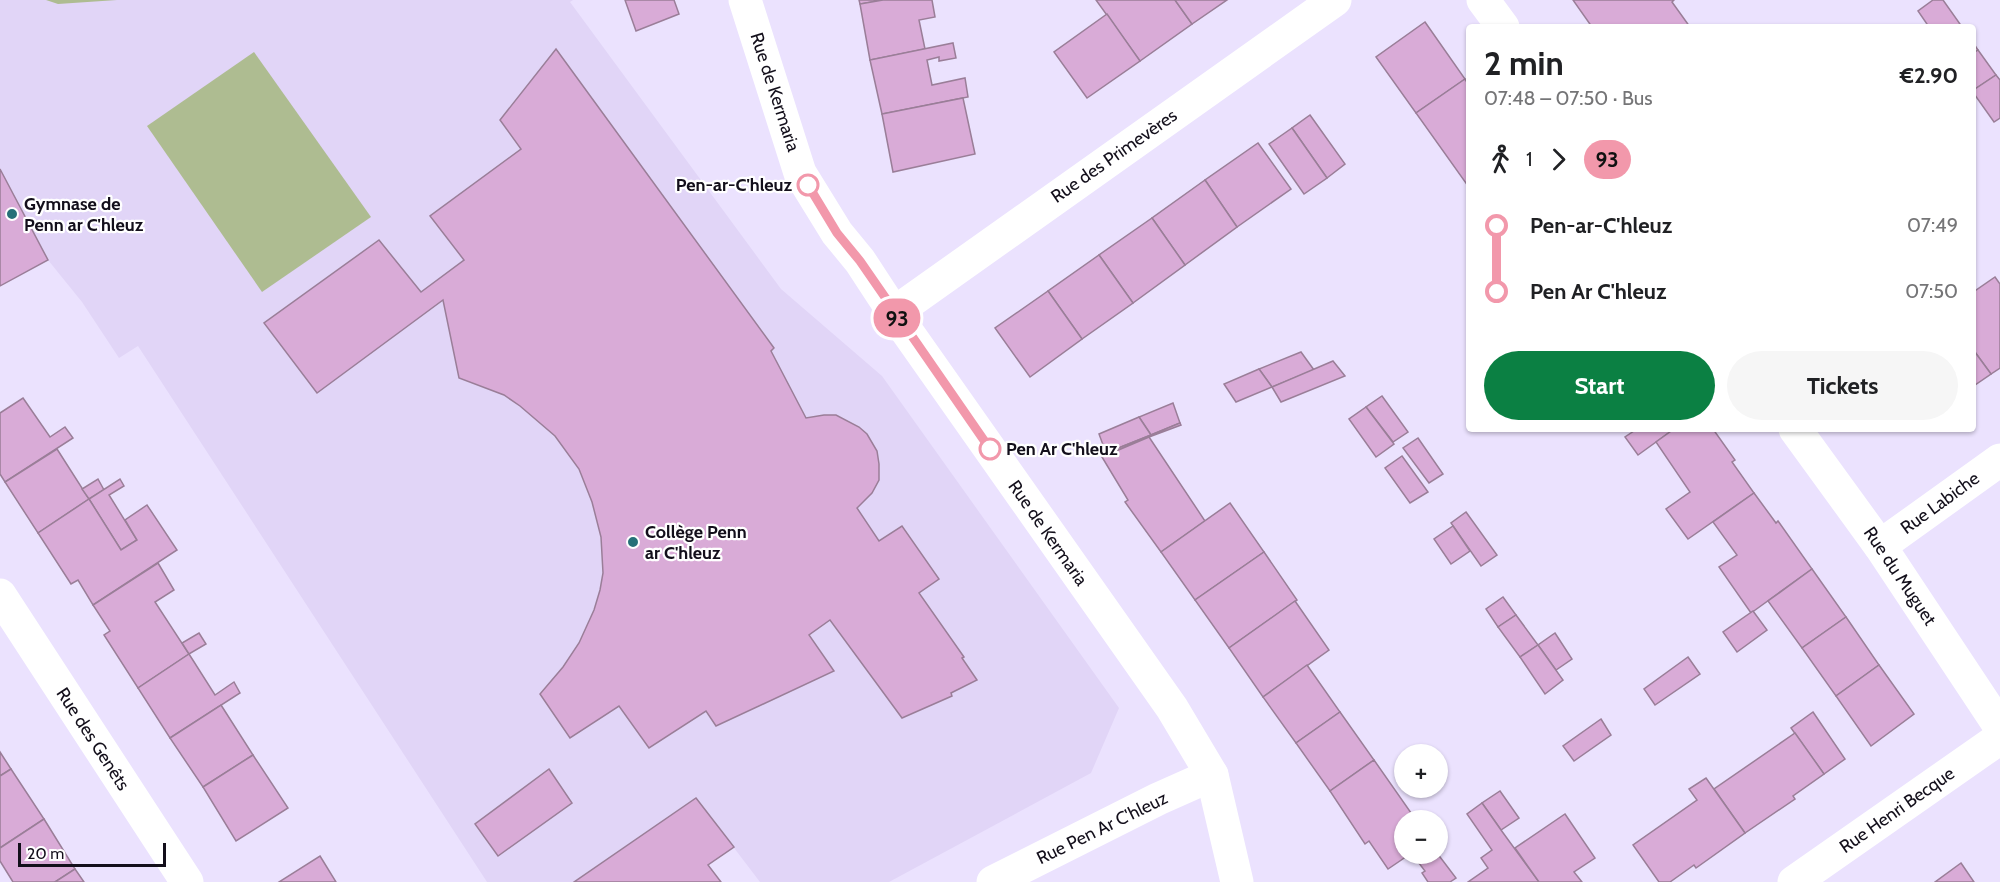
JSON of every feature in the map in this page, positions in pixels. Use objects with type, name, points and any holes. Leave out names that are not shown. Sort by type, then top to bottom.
[{"type":"street","name":"Rue de Kermaria","points":[[745,0],[800,173],[837,233],[860,261],[894,313],[1172,708],[1212,775],[1237,882]]},
{"type":"street","name":"Rue des Primevères","points":[[894,313],[1335,0]]},
{"type":"street","points":[[1483,0],[1501,24]]},
{"type":"street","name":"Rue du Muguet","points":[[1797,432],[1880,546],[2000,727]]},
{"type":"street","name":"Rue Labiche","points":[[1880,546],[2000,460]]},
{"type":"street","name":"Rue des Genêts","points":[[0,595],[187,882]]},
{"type":"street","name":"Rue Henri Becque","points":[[1794,882],[2000,738]]},
{"type":"street","name":"Rue Pen Ar C'hleuz","points":[[993,882],[1158,799],[1212,775]]},
{"type":"shaded area","name":"Collège Penn ar C'hleuz","points":[[0,0],[573,0],[570,2],[781,289],[882,376],[1119,708],[1091,773],[889,882],[760,882],[696,798],[574,882],[487,882],[138,346],[119,358],[82,302],[48,260],[0,169]]},
{"type":"green space","points":[[46,0],[117,0],[58,4]]},
{"type":"green space","points":[[254,52],[371,217],[262,292],[147,126]]},
{"type":"building","points":[[625,0],[674,0],[679,14],[636,31]]},
{"type":"building","points":[[859,0],[883,0],[860,4]]},
{"type":"building","points":[[883,0],[932,0],[935,17],[919,20],[925,49],[870,60],[860,4]]},
{"type":"building","points":[[1096,0],[1175,0],[1192,24],[1140,61]]},
{"type":"building","points":[[1175,0],[1227,0],[1192,24]]},
{"type":"building","points":[[1573,0],[1674,0],[1672,2],[1688,24],[1590,24]]},
{"type":"building","points":[[1933,0],[1943,0],[1960,24],[1927,24],[1918,11]]},
{"type":"building","points":[[1107,14],[1140,61],[1087,98],[1054,52]]},
{"type":"building","points":[[1425,22],[1465,79],[1416,113],[1376,57]]},
{"type":"building","points":[[953,43],[956,58],[939,61],[939,57],[927,60],[932,85],[965,78],[968,97],[882,114],[870,60]]},
{"type":"building","points":[[556,49],[774,348],[771,351],[806,418],[836,415],[867,434],[877,451],[879,480],[872,493],[857,508],[879,541],[902,526],[939,579],[919,593],[964,657],[962,658],[977,680],[951,693],[952,696],[902,718],[830,620],[809,635],[834,671],[716,726],[706,711],[649,748],[619,706],[570,738],[540,694],[563,667],[579,643],[594,610],[603,573],[601,537],[592,502],[579,469],[555,436],[504,395],[459,378],[443,300],[317,393],[264,323],[379,240],[421,292],[464,260],[430,216],[521,149],[500,120]]},
{"type":"building","points":[[1978,50],[1996,75],[1976,88],[1976,51]]},
{"type":"building","points":[[1996,75],[2000,80],[2000,118],[1994,122],[1976,97],[1976,88]]},
{"type":"building","points":[[1465,79],[1466,183],[1416,113]]},
{"type":"building","points":[[963,98],[975,154],[893,172],[882,114]]},
{"type":"building","points":[[1310,115],[1345,164],[1327,178],[1292,128]]},
{"type":"building","points":[[1292,128],[1327,178],[1304,194],[1269,144]]},
{"type":"building","points":[[1258,143],[1291,189],[1237,227],[1205,180]]},
{"type":"building","name":"Gymnase de Penn ar C'hleuz","points":[[0,169],[48,260],[0,286]]},
{"type":"building","points":[[1205,180],[1237,227],[1185,265],[1152,218]]},
{"type":"building","points":[[1152,218],[1185,265],[1133,303],[1099,255]]},
{"type":"building","points":[[1099,255],[1133,303],[1082,339],[1048,291]]},
{"type":"building","points":[[1995,277],[2000,284],[2000,368],[1991,374],[1976,353],[1976,290]]},
{"type":"building","points":[[1048,291],[1082,339],[1030,377],[995,328]]},
{"type":"building","points":[[1301,352],[1314,370],[1272,387],[1259,369]]},
{"type":"building","points":[[1976,353],[1991,374],[1976,384]]},
{"type":"building","points":[[1333,361],[1345,376],[1281,402],[1272,387]]},
{"type":"building","points":[[1259,369],[1272,387],[1236,402],[1224,384]]},
{"type":"building","points":[[1382,396],[1408,432],[1393,442],[1366,407]]},
{"type":"building","points":[[23,398],[50,437],[65,427],[73,438],[5,482],[0,474],[0,413]]},
{"type":"building","points":[[1173,403],[1180,423],[1151,435],[1139,417]]},
{"type":"building","points":[[1366,407],[1394,444],[1376,457],[1349,419]]},
{"type":"building","points":[[1139,417],[1151,435],[1106,453],[1099,434]]},
{"type":"building","points":[[1180,423],[1181,425],[1149,437],[1151,435]]},
{"type":"building","points":[[1632,432],[1670,432],[1638,455],[1625,437]]},
{"type":"building","points":[[1670,432],[1715,432],[1735,460],[1732,462],[1754,493],[1688,539],[1666,509],[1690,492],[1656,442]]},
{"type":"building","points":[[1151,435],[1149,437],[1102,457],[1106,453]]},
{"type":"building","points":[[1149,437],[1205,521],[1161,552],[1125,502],[1128,500],[1102,457]]},
{"type":"building","points":[[1418,438],[1443,474],[1429,483],[1403,448]]},
{"type":"building","points":[[57,449],[89,499],[38,533],[5,482]]},
{"type":"building","points":[[1402,456],[1428,492],[1410,503],[1385,468]]},
{"type":"building","points":[[98,479],[104,490],[89,499],[82,489]]},
{"type":"building","points":[[120,479],[124,486],[109,495],[137,540],[121,550],[89,499]]},
{"type":"building","points":[[1754,493],[1776,523],[1778,521],[1812,569],[1751,613],[1719,567],[1737,555],[1713,522]]},
{"type":"building","points":[[89,499],[121,550],[137,540],[125,520],[147,505],[177,550],[93,605],[78,580],[71,584],[38,533]]},
{"type":"building","points":[[1230,503],[1264,552],[1195,600],[1161,552]]},
{"type":"building","points":[[1466,512],[1497,555],[1481,566],[1451,523]]},
{"type":"building","points":[[1453,526],[1470,551],[1451,564],[1434,539]]},
{"type":"building","points":[[1264,552],[1297,600],[1229,648],[1195,600]]},
{"type":"building","points":[[158,563],[174,590],[155,602],[189,654],[138,688],[104,635],[110,631],[93,605]]},
{"type":"building","points":[[1812,569],[1846,617],[1802,648],[1768,601]]},
{"type":"building","points":[[1503,597],[1516,615],[1498,627],[1486,609]]},
{"type":"building","points":[[1295,601],[1329,650],[1263,697],[1229,648]]},
{"type":"building","points":[[1753,611],[1767,630],[1737,652],[1723,632]]},
{"type":"building","points":[[1516,615],[1538,645],[1520,657],[1498,627]]},
{"type":"building","points":[[1846,617],[1879,665],[1836,696],[1802,648]]},
{"type":"building","points":[[199,633],[206,644],[189,654],[182,643]]},
{"type":"building","points":[[1555,633],[1572,659],[1556,670],[1538,645]]},
{"type":"building","points":[[1538,645],[1563,680],[1545,694],[1520,657]]},
{"type":"building","points":[[189,654],[215,695],[234,682],[240,693],[170,738],[138,688]]},
{"type":"building","points":[[1688,657],[1700,674],[1655,705],[1644,689]]},
{"type":"building","points":[[1307,665],[1340,712],[1296,743],[1263,697]]},
{"type":"building","points":[[1879,665],[1914,714],[1871,746],[1836,696]]},
{"type":"building","points":[[221,705],[253,755],[203,787],[170,738]]},
{"type":"building","points":[[1340,712],[1374,760],[1330,791],[1296,743]]},
{"type":"building","points":[[1813,712],[1845,759],[1824,774],[1791,728]]},
{"type":"building","points":[[1601,719],[1611,735],[1574,761],[1563,746]]},
{"type":"building","points":[[1795,733],[1824,774],[1793,796],[1795,799],[1745,833],[1714,789]]},
{"type":"building","points":[[0,752],[11,769],[0,776]]},
{"type":"building","points":[[253,755],[288,808],[236,841],[203,787]]},
{"type":"building","points":[[1374,760],[1394,789],[1394,798],[1401,798],[1409,810],[1394,810],[1395,864],[1388,869],[1369,841],[1365,844],[1330,791]]},
{"type":"building","points":[[11,769],[44,819],[0,848],[0,776]]},
{"type":"building","points":[[549,769],[572,803],[498,856],[475,824]]},
{"type":"building","points":[[1706,778],[1745,833],[1696,868],[1694,865],[1670,882],[1659,882],[1633,845],[1697,800],[1689,789]]},
{"type":"building","points":[[1500,791],[1519,818],[1501,830],[1482,803]]},
{"type":"building","points":[[696,798],[734,847],[708,865],[721,882],[574,882]]},
{"type":"building","points":[[1482,803],[1539,882],[1468,882],[1488,868],[1481,858],[1492,850],[1467,814]]},
{"type":"building","points":[[1565,814],[1595,858],[1574,872],[1582,882],[1539,882],[1515,848]]},
{"type":"building","points":[[44,819],[75,869],[55,882],[13,882],[0,861],[0,848]]},
{"type":"building","points":[[320,856],[336,882],[279,882]]},
{"type":"building","points":[[1961,863],[1974,882],[1935,882]]},
{"type":"building","points":[[1420,864],[1445,864],[1456,878],[1450,882],[1428,882],[1422,873],[1425,871]]},
{"type":"building","points":[[75,869],[84,882],[55,882]]},
{"type":"bus line","name":"93","points":[[808,185],[837,233],[860,261],[990,449]]},
{"type":"place","name":"Pen-ar-C'hleuz","points":[[808,185]]},
{"type":"place","name":"Gymnase de Penn ar C'hleuz","points":[[12,214]]},
{"type":"place","name":"Pen Ar C'hleuz","points":[[990,449]]},
{"type":"place","name":"Collège Penn ar C'hleuz","points":[[633,542]]}]
